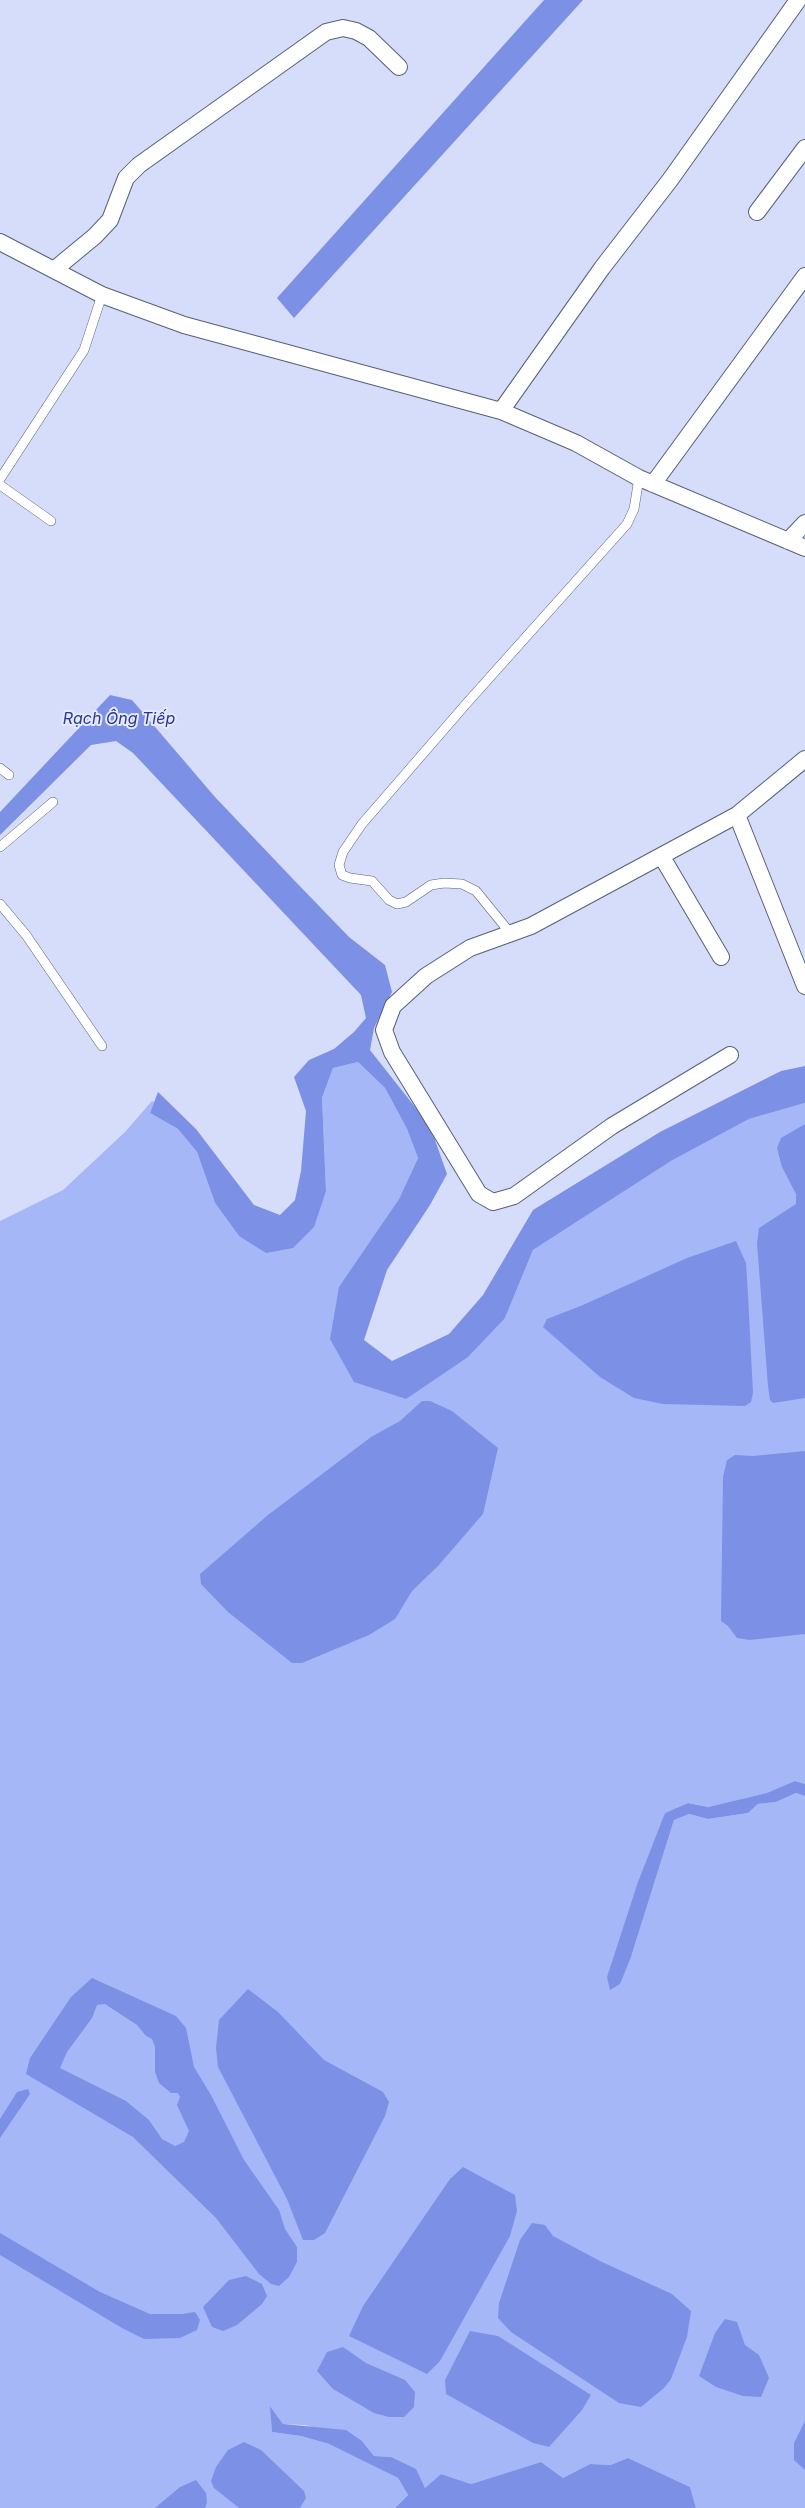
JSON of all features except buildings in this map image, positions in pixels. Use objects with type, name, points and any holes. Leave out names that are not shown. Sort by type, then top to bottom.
[{"type":"street","points":[[501,411],[602,268],[670,180],[798,0]]},
{"type":"street","points":[[55,269],[95,236],[110,220],[126,178],[139,165],[326,32],[343,28],[356,31],[368,38],[399,67]]},
{"type":"street","points":[[757,212],[805,148]]},
{"type":"street","points":[[0,242],[102,295],[184,325],[501,411],[576,443],[646,481],[805,548]]},
{"type":"street","points":[[646,481],[805,276]]},
{"type":"street","points":[[788,541],[805,524]]},
{"type":"street","points":[[730,1055],[612,1126],[514,1196],[493,1202],[479,1194],[392,1052],[384,1030],[393,1006],[426,976],[470,948],[531,926],[737,816],[805,759]]},
{"type":"street","points":[[737,816],[805,986]]},
{"type":"street","points":[[662,857],[721,957]]},
{"type":"lane","points":[[0,479],[84,350],[102,295]]},
{"type":"lane","points":[[511,934],[476,891],[462,884],[444,883],[431,885],[406,902],[397,904],[389,900],[372,881],[342,875],[340,865],[343,852],[362,824],[627,524],[646,481]]},
{"type":"lane","points":[[0,486],[51,521]]},
{"type":"lane","points":[[0,768],[9,775]]},
{"type":"lane","points":[[0,847],[53,802]]},
{"type":"lane","points":[[0,904],[26,935],[102,1046]]},
{"type":"shaded area","points":[[358,1062],[385,1088],[407,1129],[418,1158],[399,1199],[373,1238],[354,1382],[505,1318],[533,1250],[671,1161],[749,1119],[805,1103],[805,1784],[795,1781],[768,1793],[708,1807],[688,1803],[665,1813],[631,1957],[674,1820],[689,1814],[708,1819],[748,1813],[758,1804],[776,1802],[796,1793],[805,1796],[805,2508],[696,2508],[690,2487],[628,2458],[612,2465],[590,2464],[563,2478],[541,2462],[471,2484],[441,2474],[425,2488],[391,2457],[374,2456],[362,2441],[305,2425],[283,2424],[271,2407],[272,2432],[301,2436],[329,2444],[398,2478],[408,2495],[395,2508],[0,2508],[0,1221],[63,1190],[125,1132],[152,1101],[154,1102],[150,1113],[178,1129],[197,1152],[215,1203],[239,1236],[326,1191],[322,1098],[333,1068]]},
{"type":"water","points":[[544,0],[583,0],[294,318],[277,298]]},
{"type":"water","name":"Rạch Ông Tiếp","points":[[110,695],[132,700],[215,797],[292,878],[349,937],[385,965],[392,992],[374,1028],[370,1050],[430,1126],[447,1174],[430,1205],[387,1270],[364,1340],[392,1361],[449,1334],[483,1295],[533,1210],[660,1132],[781,1071],[805,1066],[805,1103],[749,1119],[671,1161],[533,1250],[505,1318],[468,1357],[406,1399],[354,1382],[330,1339],[339,1287],[399,1199],[418,1158],[407,1129],[385,1088],[358,1062],[333,1068],[322,1098],[326,1191],[314,1227],[293,1248],[266,1253],[239,1236],[215,1203],[197,1152],[178,1129],[150,1113],[158,1092],[196,1129],[254,1205],[280,1215],[295,1200],[301,1171],[306,1111],[294,1077],[309,1060],[334,1049],[354,1032],[366,1018],[361,995],[133,753],[116,741],[91,745],[0,835],[0,812]]},
{"type":"water","points":[[805,1124],[805,1398],[773,1403],[770,1400],[768,1386],[757,1243],[759,1228],[796,1204],[796,1194],[782,1167],[777,1148],[781,1138]]},
{"type":"water","points":[[736,1241],[746,1263],[748,1295],[753,1393],[751,1402],[745,1406],[663,1404],[634,1398],[600,1377],[543,1327],[547,1319],[583,1305],[687,1258]]},
{"type":"water","points":[[422,1401],[430,1401],[452,1411],[498,1448],[483,1514],[438,1566],[412,1591],[395,1619],[369,1635],[302,1663],[292,1663],[228,1612],[201,1584],[200,1574],[268,1515],[371,1437],[400,1421]]},
{"type":"water","points":[[805,1451],[805,1634],[750,1640],[737,1638],[728,1626],[721,1621],[723,1477],[727,1460],[735,1455],[753,1456]]},
{"type":"water","points":[[795,1781],[805,1784],[805,1796],[796,1793],[776,1802],[758,1804],[748,1813],[708,1819],[689,1814],[674,1820],[631,1957],[620,1984],[610,1990],[607,1977],[638,1882],[665,1813],[688,1803],[708,1807],[767,1793]]},
{"type":"water","points":[[92,1978],[176,2016],[186,2028],[194,2067],[211,2095],[244,2160],[279,2210],[285,2229],[297,2247],[297,2262],[289,2277],[279,2286],[271,2284],[259,2274],[216,2218],[133,2137],[26,2074],[30,2058],[71,1997]],"holes":[[[105,2004],[137,2025],[146,2036],[152,2039],[155,2047],[155,2072],[159,2083],[171,2093],[178,2093],[180,2097],[177,2105],[189,2131],[184,2142],[175,2146],[162,2139],[149,2120],[126,2101],[60,2068],[67,2052],[92,2018],[97,2005]]]},
{"type":"water","points":[[248,1989],[278,2012],[324,2060],[383,2092],[389,2102],[385,2116],[325,2233],[314,2240],[303,2240],[287,2199],[218,2067],[216,2048],[219,2020]]},
{"type":"water","points":[[28,2089],[30,2094],[0,2138],[0,2119],[17,2092]]},
{"type":"water","points":[[463,2167],[515,2195],[517,2211],[510,2236],[440,2361],[427,2374],[349,2336],[363,2306],[450,2179]]},
{"type":"water","points":[[532,2223],[545,2225],[553,2236],[602,2262],[672,2294],[691,2311],[687,2337],[671,2379],[664,2388],[641,2407],[619,2403],[511,2332],[498,2318],[499,2303],[520,2240]]},
{"type":"water","points":[[0,2233],[100,2292],[150,2314],[195,2312],[200,2320],[197,2330],[180,2338],[144,2339],[122,2328],[0,2255]]},
{"type":"water","points":[[246,2276],[262,2284],[267,2296],[262,2304],[237,2325],[223,2331],[212,2327],[203,2307],[229,2280]]},
{"type":"water","points":[[725,2319],[737,2322],[745,2345],[759,2355],[769,2378],[761,2397],[743,2396],[716,2387],[699,2376],[715,2333]]},
{"type":"water","points":[[470,2331],[498,2336],[591,2395],[582,2410],[549,2447],[533,2443],[446,2394],[445,2380]]},
{"type":"water","points":[[343,2347],[366,2363],[405,2380],[415,2392],[414,2407],[404,2417],[389,2417],[374,2413],[333,2389],[317,2371],[327,2352]]},
{"type":"water","points":[[270,2406],[283,2424],[346,2430],[362,2441],[374,2456],[391,2457],[416,2469],[425,2488],[441,2474],[471,2484],[541,2462],[563,2478],[590,2464],[611,2465],[628,2458],[690,2487],[696,2508],[395,2508],[408,2495],[398,2478],[329,2444],[301,2436],[272,2432]]},
{"type":"water","points":[[805,2421],[805,2470],[794,2460],[794,2443]]},
{"type":"water","points":[[244,2442],[261,2450],[304,2491],[306,2498],[300,2508],[239,2508],[214,2488],[211,2481],[216,2467],[228,2450]]},
{"type":"water","points":[[196,2480],[206,2493],[207,2502],[205,2508],[155,2508],[180,2487]]}]
